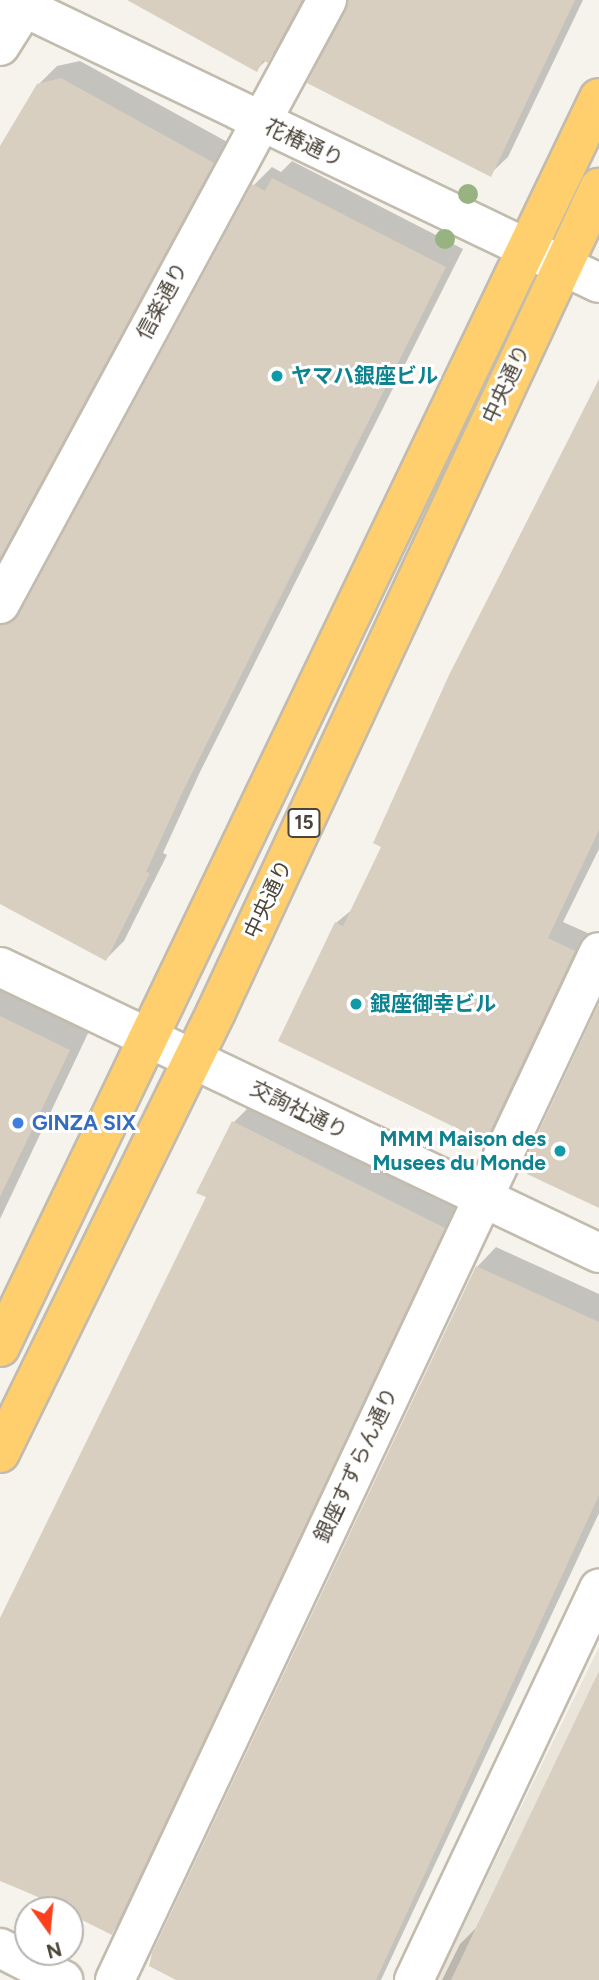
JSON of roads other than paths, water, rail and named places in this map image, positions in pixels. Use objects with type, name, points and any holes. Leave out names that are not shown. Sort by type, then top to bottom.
[{"type":"highway","name":"中央通り","points":[[0,1348],[599,98]]},
{"type":"highway","name":"中央通り","points":[[0,1453],[193,1060],[599,188]]},
{"type":"street","name":"信楽通り","points":[[0,604],[327,0]]},
{"type":"street","name":"花椿通り","points":[[21,3],[259,122],[527,246],[599,283]]},
{"type":"street","points":[[0,46],[21,3]]},
{"type":"street","name":"銀座すずらん通り","points":[[115,1980],[481,1197],[599,952]]},
{"type":"street","name":"交詢社通り","points":[[0,967],[599,1253]]},
{"type":"street","points":[[414,1980],[599,1588]]},
{"type":"street","points":[[0,1948],[63,1980]]},
{"type":"place","name":"ヤマハ銀座ビル","points":[[277,376]]},
{"type":"place","name":"銀座御幸ビル","points":[[356,1004]]},
{"type":"place","name":"GINZA SIX","points":[[18,1123]]},
{"type":"place","name":"MMM Maison des Musees du Monde","points":[[560,1151]]}]
